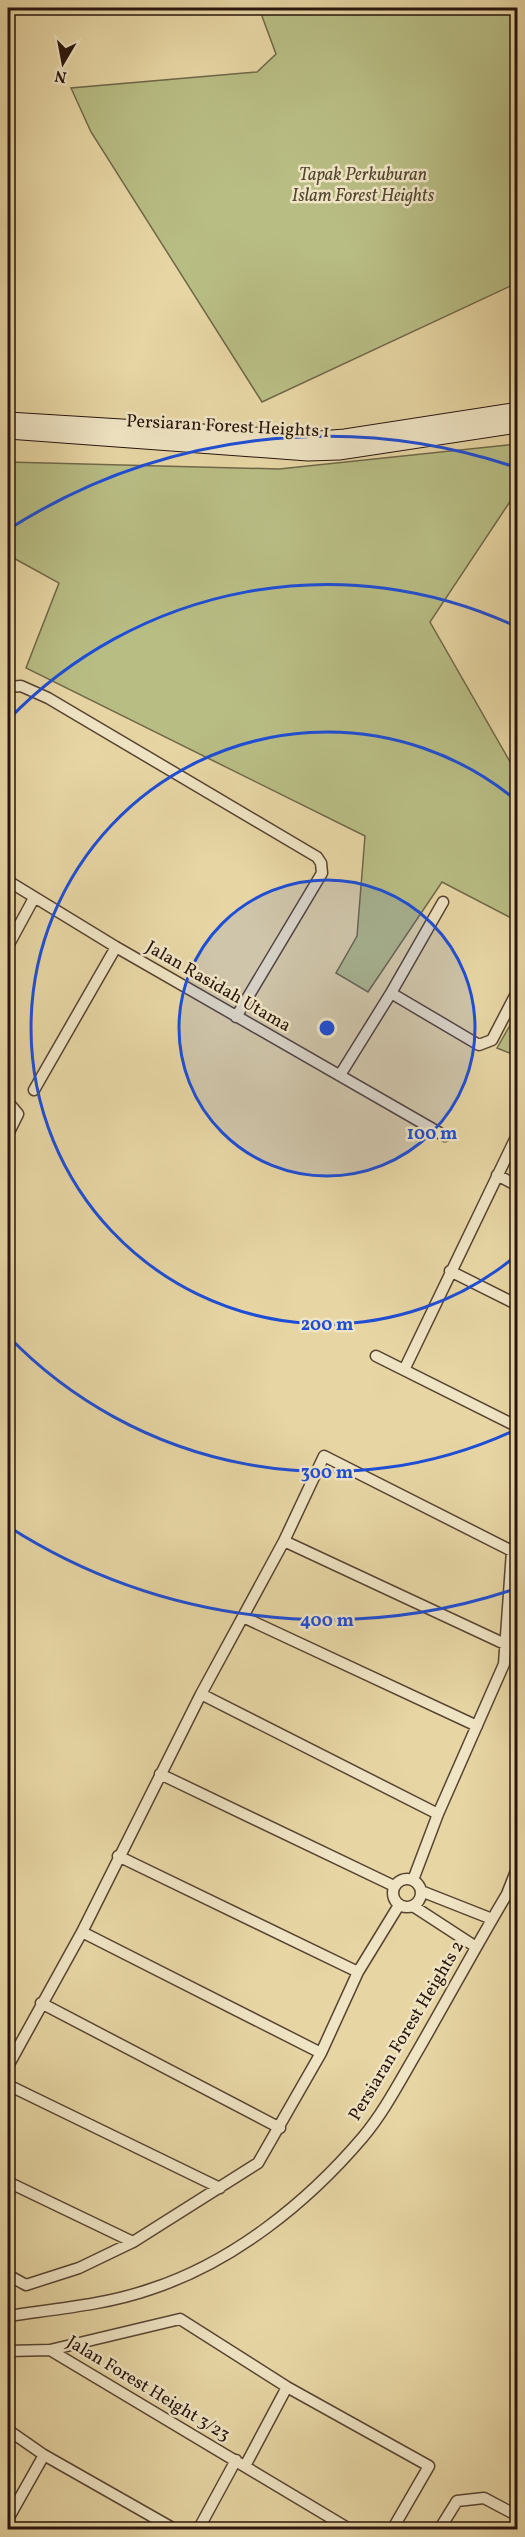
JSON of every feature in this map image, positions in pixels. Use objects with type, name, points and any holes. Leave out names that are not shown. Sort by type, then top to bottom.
[{"type":"street","name":"Persiaran Forest Heights 1","points":[[8,420],[319,439],[518,410]]},
{"type":"street","points":[[8,411],[39,422]]},
{"type":"street","name":"Persiaran Forest Heights 1","points":[[8,431],[308,453],[339,452],[518,425]]},
{"type":"street","points":[[8,439],[65,436]]},
{"type":"street","points":[[8,687],[21,686],[48,698],[317,857],[321,863],[322,873],[236,1017]]},
{"type":"street","name":"Jalan Rasidah Utama","points":[[8,881],[116,947],[445,1136]]},
{"type":"street","points":[[8,946],[34,898]]},
{"type":"street","points":[[340,1075],[391,993],[443,902]]},
{"type":"street","points":[[34,1090],[116,947]]},
{"type":"street","points":[[391,993],[479,1045],[492,1040],[518,990]]},
{"type":"street","points":[[8,1102],[18,1114],[8,1134]]},
{"type":"street","points":[[404,1370],[518,1133]]},
{"type":"street","points":[[496,1175],[518,1186]]},
{"type":"street","points":[[450,1271],[518,1305]]},
{"type":"street","points":[[376,1356],[518,1427]]},
{"type":"street","points":[[8,2066],[40,2003],[82,1932],[201,1694],[284,1541],[324,1456],[512,1551],[504,1664],[438,1814],[413,1880]]},
{"type":"street","points":[[284,1541],[507,1645]]},
{"type":"street","points":[[243,1617],[477,1726]]},
{"type":"street","points":[[201,1694],[438,1814]]},
{"type":"street","points":[[160,1774],[394,1886]]},
{"type":"street","points":[[118,1856],[358,1972]]},
{"type":"street","name":"Persiaran Forest Heights 2","points":[[8,2316],[101,2302],[159,2286],[206,2265],[254,2237],[284,2214],[314,2187],[363,2136],[390,2098],[507,1894],[518,1866]]},
{"type":"street","points":[[413,1880],[400,1880],[394,1886],[393,1898],[399,1905],[412,1906],[476,1947]]},
{"type":"street","points":[[413,1880],[421,1891],[492,1919]]},
{"type":"street","points":[[412,1906],[420,1900],[421,1891]]},
{"type":"street","points":[[8,2276],[26,2285],[79,2268],[133,2242],[258,2163],[321,2053],[358,1972],[399,1905]]},
{"type":"street","points":[[82,1932],[321,2053]]},
{"type":"street","points":[[40,2003],[280,2128]]},
{"type":"street","points":[[8,2085],[220,2188]]},
{"type":"street","points":[[8,2182],[133,2242]]},
{"type":"street","points":[[50,2350],[180,2319],[287,2386],[429,2466],[392,2529]]},
{"type":"street","name":"Jalan Forest Height 3/23","points":[[8,2351],[50,2350],[351,2529]]},
{"type":"street","points":[[198,2529],[287,2386]]},
{"type":"street","points":[[8,2430],[44,2455],[176,2529]]},
{"type":"street","points":[[8,2519],[44,2455]]},
{"type":"street","points":[[439,2529],[457,2501],[484,2498],[518,2516]]},
{"type":"green space","name":"Tapak Perkuburan Islam Forest Heights","points":[[259,8],[518,8],[517,283],[262,402],[91,132],[71,88],[257,72],[276,54]]},
{"type":"green space","points":[[517,444],[517,491],[430,622],[517,774],[517,921],[442,882],[368,992],[336,973],[357,936],[365,836],[26,668],[59,583],[8,555],[8,462],[279,469]]},
{"type":"green space","points":[[517,1013],[517,1056],[497,1048]]}]
